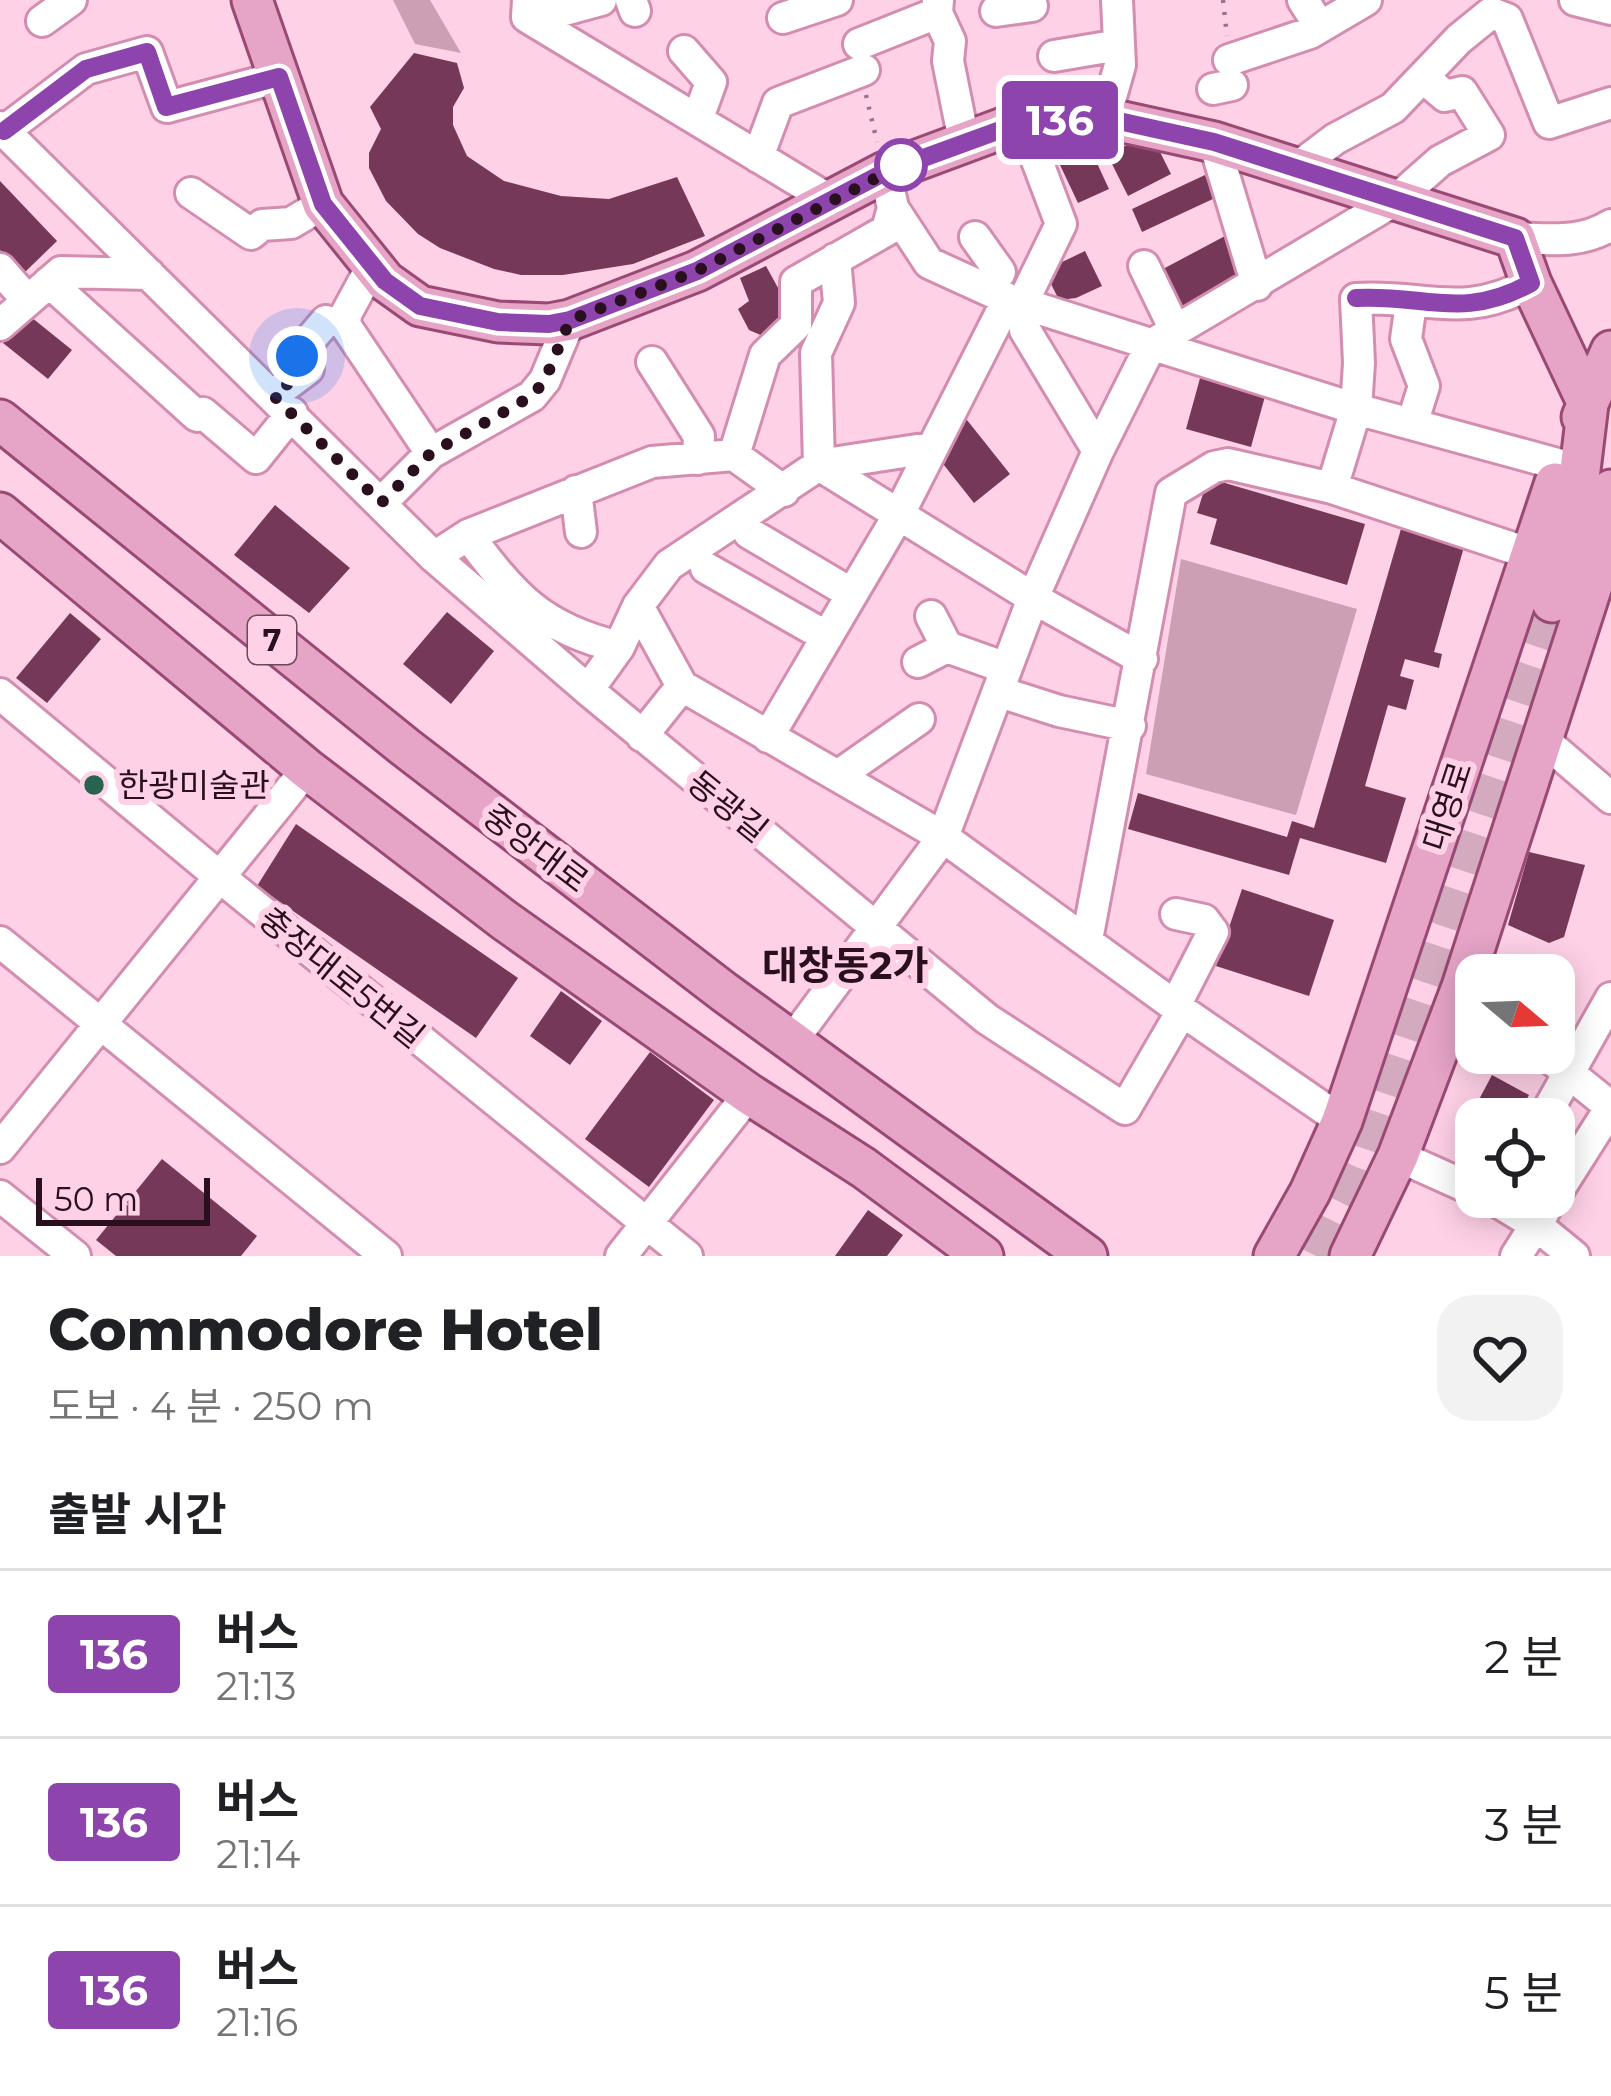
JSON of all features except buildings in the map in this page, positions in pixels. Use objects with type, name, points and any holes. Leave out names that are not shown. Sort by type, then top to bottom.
[{"type":"main road","points":[[252,0],[323,204],[385,281],[420,306],[498,322],[570,320],[697,271],[833,202],[889,190],[964,141],[1022,122],[1105,118],[1214,142],[1515,238],[1588,404],[1580,470],[1552,602],[1611,490]]},
{"type":"main road","name":"대영로","points":[[1270,1252],[1342,1120],[1561,465],[1611,351]]},
{"type":"main road","name":"중앙대로","points":[[0,420],[405,747],[792,1041],[1087,1256]]},
{"type":"main road","name":"7","points":[[0,513],[307,769],[504,920],[749,1094],[864,1168],[983,1256]]},
{"type":"main road","points":[[1480,954],[1541,738],[1611,527]]},
{"type":"main road","points":[[1355,1250],[1455,1025]]},
{"type":"street","points":[[42,22],[71,0]]},
{"type":"street","points":[[532,9],[601,0]]},
{"type":"street","points":[[783,18],[837,0]]},
{"type":"street","points":[[1105,118],[1120,65],[1117,0]]},
{"type":"street","points":[[1303,0],[1320,27]]},
{"type":"street","points":[[1224,78],[1366,0]]},
{"type":"street","points":[[996,11],[1035,2]]},
{"type":"street","points":[[758,157],[778,103],[938,7],[950,41],[948,61],[964,141]]},
{"type":"street","points":[[532,9],[833,202]]},
{"type":"street","points":[[1298,167],[1335,139],[1393,108],[1491,13],[1508,19],[1549,123],[1611,103]]},
{"type":"street","points":[[1054,56],[1119,44]]},
{"type":"street","points":[[684,51],[711,82],[698,118]]},
{"type":"street","points":[[2,129],[86,69],[147,52],[166,107],[279,77]]},
{"type":"street","points":[[792,1041],[944,837],[1033,598],[1097,451],[1164,338],[1397,199],[1441,161],[1489,135],[1462,92],[1445,96],[1424,78]]},
{"type":"street","points":[[768,737],[898,516],[1006,297],[1061,224],[1022,122]]},
{"type":"street","name":"동광길","points":[[2,129],[434,557],[642,736],[987,1019],[1125,1109],[1179,1008]]},
{"type":"street","points":[[1214,142],[1257,285]]},
{"type":"street","points":[[889,190],[929,263],[1006,297],[1164,338],[1356,410],[1561,465]]},
{"type":"street","points":[[734,455],[765,355],[796,326],[796,282],[887,230],[889,190]]},
{"type":"street","points":[[191,193],[251,235],[262,225],[291,223],[323,204]]},
{"type":"street","points":[[1515,238],[1568,241],[1594,236],[1611,225]]},
{"type":"street","points":[[975,237],[1000,272],[1006,297],[1097,451]]},
{"type":"street","points":[[819,465],[816,353],[838,303],[835,259]]},
{"type":"street","points":[[372,266],[345,325],[431,453]]},
{"type":"street","points":[[1144,266],[1164,338]]},
{"type":"street","points":[[0,269],[38,291],[196,416],[203,412],[256,458],[282,404],[308,369],[297,356],[326,321]]},
{"type":"street","points":[[0,325],[61,272],[149,274]]},
{"type":"street","points":[[1332,488],[1356,410],[1356,298],[1411,303],[1500,300],[1531,283]]},
{"type":"street","points":[[1411,303],[1406,339],[1424,386],[1412,424]]},
{"type":"street","points":[[381,503],[431,453],[532,396],[545,380],[570,320]]},
{"type":"street","points":[[652,362],[699,436],[698,460]]},
{"type":"street","points":[[588,690],[619,647],[638,606],[669,565],[733,519],[819,465],[930,448]]},
{"type":"street","points":[[434,557],[468,535],[652,462],[734,455],[784,491]]},
{"type":"street","points":[[1087,940],[1171,493],[1214,467],[1228,464],[1332,488],[1531,554]]},
{"type":"street","points":[[819,465],[1033,598],[1142,659]]},
{"type":"street","points":[[576,491],[581,532]]},
{"type":"street","points":[[749,533],[852,594]]},
{"type":"street","points":[[468,535],[511,592],[532,611],[619,647]]},
{"type":"street","points":[[706,568],[826,637]]},
{"type":"street","points":[[638,606],[682,686],[944,837],[1342,1120]]},
{"type":"street","points":[[931,616],[947,647],[1059,711],[1130,726]]},
{"type":"street","points":[[919,662],[947,647]]},
{"type":"street","points":[[642,736],[682,686]]},
{"type":"street","name":"충장대로5번길","points":[[0,694],[687,1256]]},
{"type":"street","points":[[839,775],[919,719]]},
{"type":"street","points":[[1541,738],[1611,798]]},
{"type":"street","points":[[0,1148],[307,769]]},
{"type":"street","points":[[1176,914],[1204,920],[1214,932],[1179,1008]]},
{"type":"street","points":[[0,942],[386,1256]]},
{"type":"street","points":[[1575,1041],[1611,998]]},
{"type":"street","points":[[1570,1074],[1611,1107],[1575,1164]]},
{"type":"street","points":[[621,1256],[749,1094]]},
{"type":"street","points":[[1398,1156],[1455,1181]]},
{"type":"street","points":[[0,1196],[75,1256]]},
{"type":"street","points":[[1525,1218],[1574,1256]]},
{"type":"street","points":[[1516,1256],[1540,1218]]},
{"type":"shaded area","points":[[393,0],[430,0],[461,53],[415,44]]},
{"type":"shaded area","points":[[1181,559],[1357,609],[1296,815],[1146,774]]},
{"type":"tunnel","points":[[1316,1256],[1360,1169],[1552,602]]},
{"type":"bus line","name":"136","points":[[4,131],[86,69],[147,52],[166,107],[279,77],[323,204],[385,281],[420,306],[498,322],[570,320],[697,271],[885,172],[993,131],[1022,122],[1105,118],[1214,142],[1515,238],[1531,283],[1500,300],[1432,305],[1356,298]]},
{"type":"place","name":"한광미술관","points":[[94,785]]},
{"type":"district","name":"대창동2가","points":[[845,965]]},
{"type":"route","points":[[297,356],[308,369],[273,395],[381,503],[431,453],[532,396],[545,380],[570,320],[697,271],[901,165]]}]
